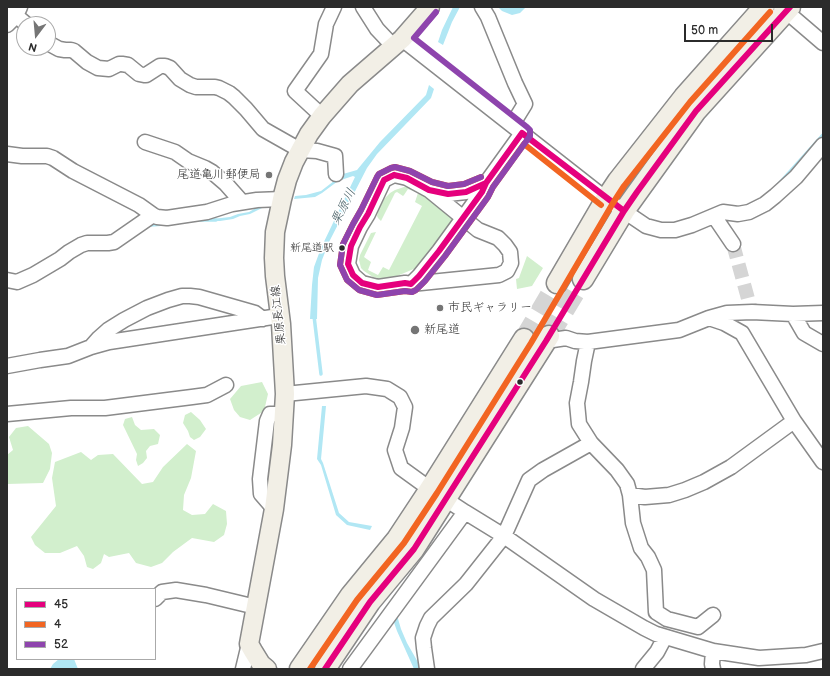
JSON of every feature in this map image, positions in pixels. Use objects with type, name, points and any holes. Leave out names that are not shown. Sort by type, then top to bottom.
[{"type":"highway","points":[[557,282],[606,198],[618,181],[684,97],[764,7]]},
{"type":"highway","points":[[583,279],[624,211],[696,111],[786,8]]},
{"type":"highway","points":[[325,669],[370,602],[414,549],[438,494],[524,339]]},
{"type":"highway","points":[[300,669],[352,595],[397,540],[438,494],[491,427],[548,339]]},
{"type":"main road","name":"栗原長江線","points":[[249,644],[274,508],[285,414],[286,394],[271,317],[275,276],[275,232],[287,180],[300,150],[322,116],[350,84],[398,43],[430,7]]},
{"type":"main road","points":[[249,644],[261,664],[267,669]]},
{"type":"street","points":[[322,116],[296,92],[321,54],[326,24],[334,7]]},
{"type":"street","points":[[363,7],[377,29],[517,129],[606,198],[646,226],[661,230],[675,230],[692,225],[723,212],[738,214],[750,212],[775,196],[796,177],[823,145]]},
{"type":"street","points":[[786,8],[823,43]]},
{"type":"street","points":[[411,284],[434,257],[482,192],[517,129],[526,104],[510,70],[486,10]]},
{"type":"street","points":[[56,47],[74,51],[87,62],[98,68],[109,69],[122,64],[128,65],[139,74],[144,75],[160,66],[165,66],[170,68],[190,85],[196,87],[219,88],[234,97],[263,129],[270,134],[300,150],[317,151],[335,156],[336,174]]},
{"type":"street","points":[[145,142],[175,152],[188,162],[212,172],[226,184],[242,202]]},
{"type":"street","points":[[7,154],[22,156],[47,156],[53,158],[73,171],[140,205],[153,215],[162,218],[207,212],[242,202],[282,199]]},
{"type":"street","points":[[394,175],[407,178],[429,190],[478,230],[498,238],[505,245],[510,252],[512,263],[507,271],[499,275],[411,284],[405,283],[378,287],[362,283],[354,275],[348,264],[351,246],[384,180],[394,175]]},
{"type":"street","points":[[429,190],[448,194],[466,192],[486,183]]},
{"type":"street","points":[[7,280],[17,282],[33,275],[81,245],[87,243],[108,244],[114,242],[153,215]]},
{"type":"street","points":[[714,216],[733,244]]},
{"type":"street","points":[[91,347],[108,330],[124,320],[161,302],[182,296],[199,297],[271,317]]},
{"type":"street","points":[[548,339],[566,338],[575,341],[588,342],[679,330],[709,318],[751,309],[793,314],[823,312]]},
{"type":"street","points":[[793,314],[804,333],[823,344]]},
{"type":"street","points":[[7,366],[68,356],[109,342],[271,317]]},
{"type":"street","points":[[709,318],[724,323],[742,333],[794,421],[823,462]]},
{"type":"street","points":[[588,342],[577,403],[579,424],[591,443],[617,470],[627,484],[630,495],[633,523],[641,548],[648,557],[654,570],[656,612],[644,628]]},
{"type":"street","points":[[7,414],[71,408],[105,408],[192,398],[207,395],[226,385]]},
{"type":"street","points":[[286,394],[366,386],[387,389],[400,397],[405,406],[402,428],[395,450],[402,468],[438,494],[504,536],[594,599],[656,634],[713,651],[759,658],[806,655],[823,651]]},
{"type":"street","points":[[630,495],[645,497],[669,495],[686,490],[704,482],[731,467],[794,421]]},
{"type":"street","points":[[428,669],[423,638],[429,622],[466,584],[504,536],[529,480],[543,470],[591,443]]},
{"type":"street","points":[[350,669],[465,512]]},
{"type":"street","points":[[156,598],[162,592],[176,590],[206,595],[256,607]]},
{"type":"street","points":[[656,612],[667,619],[698,627],[713,615]]},
{"type":"street","points":[[643,669],[657,652],[665,636]]},
{"type":"street","points":[[244,669],[249,644]]},
{"type":"street","points":[[713,651],[713,669]]},
{"type":"green space","points":[[409,187],[425,193],[453,218],[452,225],[421,264],[416,268],[390,279],[373,277],[361,268],[359,260],[371,233],[376,232],[364,257],[371,262],[368,270],[378,275],[383,267],[389,270],[422,206],[415,202],[418,193],[408,189],[403,196],[397,192],[395,193],[381,221],[378,218],[378,212],[384,199],[395,190]]},
{"type":"green space","points":[[458,236],[461,237],[430,276],[429,274]]},
{"type":"green space","points":[[527,256],[543,268],[532,286],[517,289],[516,279],[519,278]]},
{"type":"green space","points":[[262,382],[268,394],[264,411],[250,420],[240,417],[234,410],[230,399],[241,386]]},
{"type":"green space","points":[[191,412],[200,420],[206,429],[200,437],[194,440],[190,437],[183,423],[185,415]]},
{"type":"green space","points":[[132,417],[135,425],[141,430],[154,429],[160,435],[158,444],[150,446],[146,451],[147,458],[138,466],[136,460],[137,454],[123,425],[125,419]]},
{"type":"green space","points":[[28,426],[49,444],[52,453],[50,469],[43,483],[7,484],[7,455],[13,450],[9,437],[16,428]]},
{"type":"green space","points":[[187,444],[196,451],[191,478],[184,495],[183,510],[192,515],[205,514],[213,504],[226,511],[227,524],[224,535],[214,542],[192,538],[173,552],[162,563],[151,567],[136,563],[129,553],[109,557],[104,554],[101,563],[93,569],[87,567],[84,556],[77,546],[60,553],[45,553],[35,545],[31,537],[56,506],[52,478],[55,462],[81,452],[91,460],[98,455],[113,454],[142,484],[153,482],[163,467]]},
{"type":"water","points":[[453,7],[460,7],[443,45],[438,42]]},
{"type":"water","points":[[498,7],[526,7],[520,13],[512,15],[502,11]]},
{"type":"water","points":[[429,85],[434,89],[431,98],[377,154],[367,168],[329,242],[322,260],[318,278],[317,319],[310,319],[314,267],[321,248],[355,177],[353,176],[338,181],[315,197],[294,199],[295,196],[321,191],[343,174],[357,170],[380,142],[426,95]]},
{"type":"water","points":[[261,205],[262,208],[250,214],[233,219],[212,221],[212,219],[230,217],[249,212]]},
{"type":"water","points":[[322,406],[326,406],[321,459],[339,513],[349,522],[372,526],[370,530],[347,525],[336,515],[321,465],[317,459]]},
{"type":"water","points":[[396,612],[401,629],[419,664],[420,669],[414,669],[397,631],[392,617]]},
{"type":"water","points":[[58,660],[74,660],[78,669],[50,669]]},
{"type":"waterway","points":[[778,185],[823,135]]},
{"type":"waterway","points":[[200,220],[216,220]]},
{"type":"waterway","points":[[151,225],[164,224]]},
{"type":"waterway","name":"栗原川","points":[[314,316],[321,374]]},
{"type":"tunnel","points":[[733,244],[750,306]]},
{"type":"tunnel","points":[[549,336],[583,279]]},
{"type":"tunnel","points":[[524,339],[557,283]]},
{"type":"transit line","name":"45","points":[[325,669],[370,602],[414,549],[546,341],[637,192],[696,111],[790,7]]},
{"type":"transit line","name":"52","points":[[436,12],[414,38],[527,127],[530,130],[530,136],[445,256],[416,290],[412,292],[405,291],[377,295],[359,290],[347,280],[340,265],[343,244],[379,174],[395,167],[410,171],[432,182],[448,186],[464,184],[481,177]]},
{"type":"transit line","name":"4","points":[[310,669],[357,600],[404,543],[437,493],[531,343],[624,186],[690,102],[770,12]]},
{"type":"transit line","name":"45","points":[[486,183],[522,133],[624,211]]},
{"type":"transit line","name":"4","points":[[481,177],[464,184],[448,186],[432,182],[410,171],[395,167],[379,174],[343,244],[340,265],[347,280],[359,290],[377,295],[405,291],[412,292],[416,290],[445,256],[524,144],[601,205]]},
{"type":"transit line","name":"45","points":[[394,175],[407,178],[429,190],[448,194],[466,192],[486,183],[482,192],[439,251],[411,284],[405,283],[378,287],[362,283],[353,275],[348,264],[351,246],[384,180],[394,175]]},
{"type":"place","name":"尾道亀川郵便局","points":[[269,175]]},
{"type":"place","name":"新尾道駅","points":[[342,248]]},
{"type":"place","name":"市民ギャラリー","points":[[440,308]]},
{"type":"place","name":"新尾道","points":[[415,330]]}]
